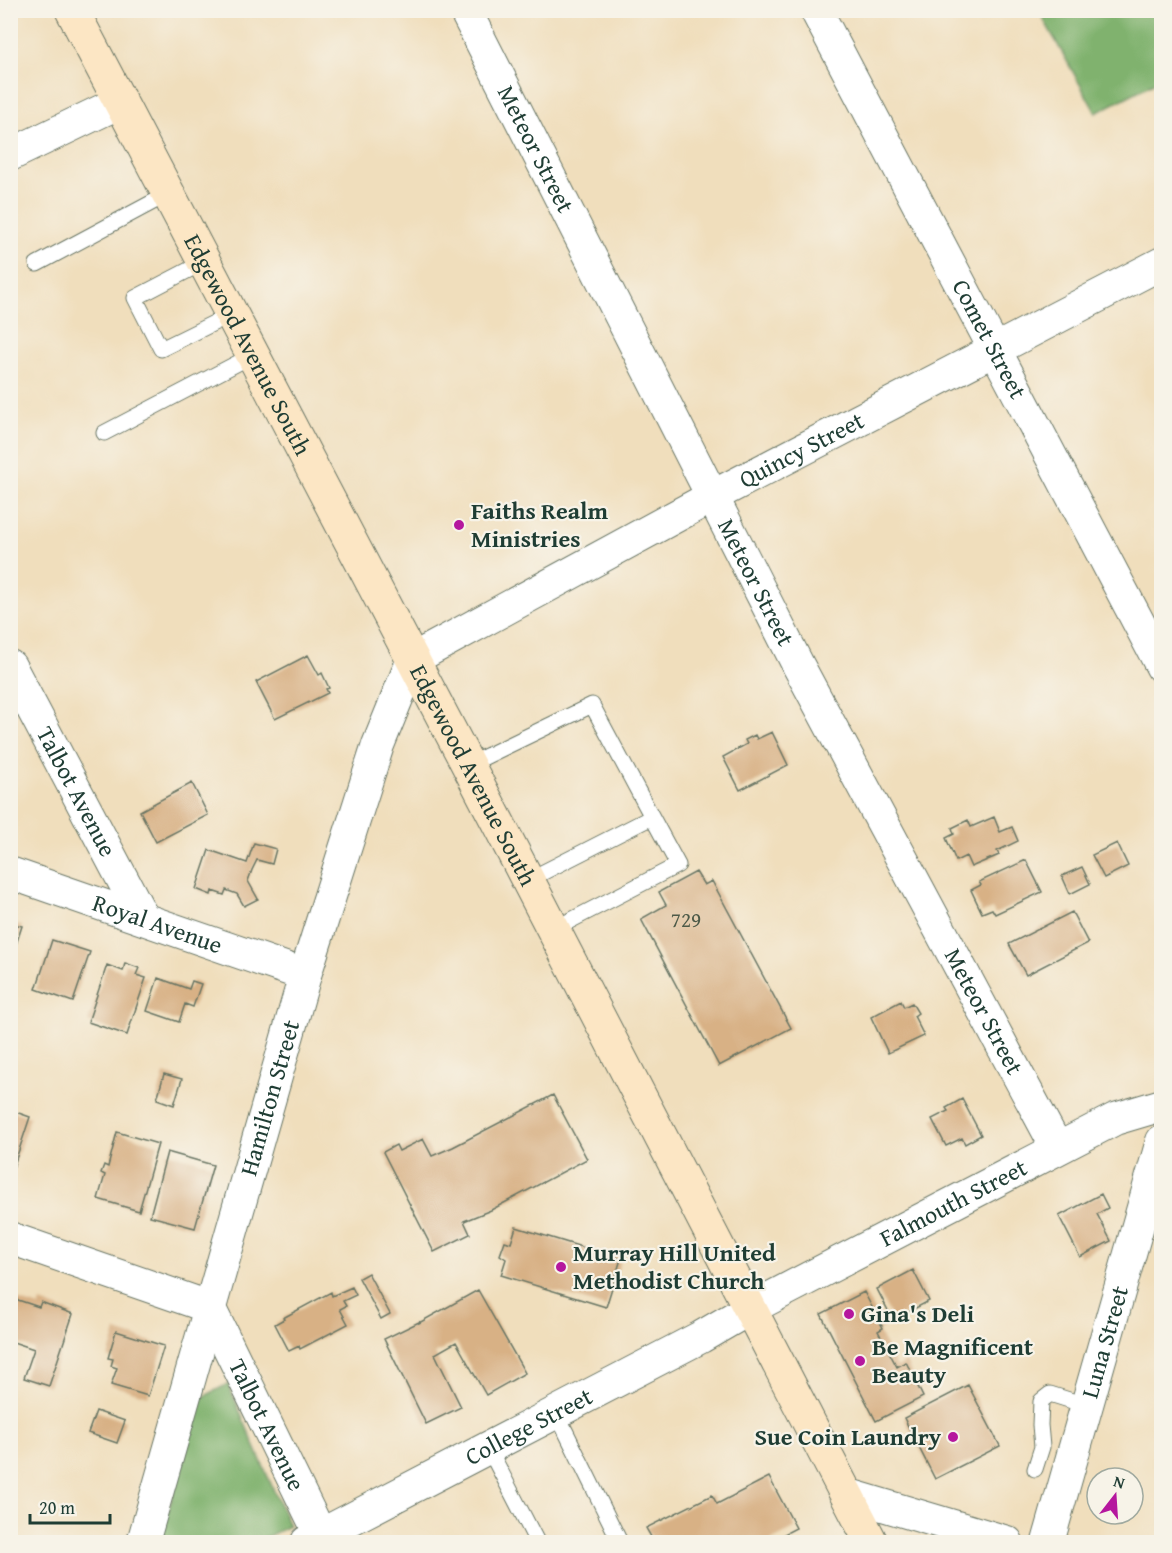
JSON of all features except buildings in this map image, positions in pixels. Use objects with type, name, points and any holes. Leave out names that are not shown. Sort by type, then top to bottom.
[{"type":"main road","name":"Edgewood Avenue South","points":[[72,10],[554,929],[871,1542]]},
{"type":"street","name":"Meteor Street","points":[[465,10],[798,665],[1056,1148]]},
{"type":"street","name":"Comet Street","points":[[816,10],[1161,667]]},
{"type":"street","points":[[10,155],[120,102]]},
{"type":"street","name":"Quincy Street","points":[[413,659],[713,496],[1161,263]]},
{"type":"street","name":"Hamilton Street","points":[[143,1542],[305,975],[378,745],[413,659]]},
{"type":"street","name":"Talbot Avenue","points":[[10,666],[143,918]]},
{"type":"street","name":"Royal Avenue","points":[[10,873],[305,975]]},
{"type":"street","name":"Falmouth Street","points":[[751,1308],[1114,1119],[1161,1106]]},
{"type":"street","name":"Luna Street","points":[[1048,1542],[1161,1141]]},
{"type":"street","points":[[10,1238],[209,1307]]},
{"type":"street","name":"Talbot Avenue","points":[[209,1307],[317,1540]]},
{"type":"street","name":"College Street","points":[[317,1540],[488,1447],[701,1337],[751,1308]]},
{"type":"street","points":[[846,1494],[1007,1542]]},
{"type":"lane","points":[[37,264],[168,194]]},
{"type":"lane","points":[[204,262],[135,298],[161,349],[232,314]]},
{"type":"lane","points":[[104,433],[253,355]]},
{"type":"lane","points":[[468,765],[592,705],[678,865],[554,929]]},
{"type":"lane","points":[[528,880],[652,817]]},
{"type":"lane","points":[[1035,1469],[1042,1447],[1041,1401],[1050,1394],[1088,1406]]},
{"type":"lane","points":[[556,1412],[620,1542]]},
{"type":"lane","points":[[488,1447],[537,1542]]},
{"type":"green space","points":[[1039,11],[1161,11],[1161,79],[1096,113]]},
{"type":"green space","points":[[228,1384],[289,1526],[256,1542],[159,1542],[201,1398]]},
{"type":"place","name":"Faiths Realm Ministries","points":[[459,525]]},
{"type":"place","name":"Murray Hill United Methodist Church","points":[[561,1267]]},
{"type":"place","name":"Gina's Deli","points":[[849,1314]]},
{"type":"place","name":"Be Magnificent Beauty","points":[[860,1361]]},
{"type":"place","name":"Sue Coin Laundry","points":[[953,1437]]}]
